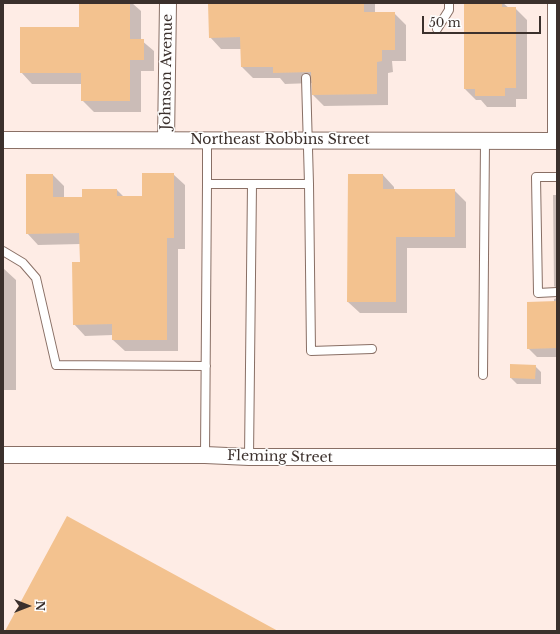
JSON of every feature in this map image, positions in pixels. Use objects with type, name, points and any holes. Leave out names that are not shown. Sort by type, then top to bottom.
[{"type":"street","name":"Johnson Avenue","points":[[166,140],[168,3]]},
{"type":"street","points":[[556,3],[556,141]]},
{"type":"street","name":"Northeast Robbins Street","points":[[3,140],[556,141]]},
{"type":"street","name":"Fleming Street","points":[[3,455],[557,457]]},
{"type":"lane","points":[[437,29],[449,10],[449,3]]},
{"type":"lane","points":[[306,78],[309,140],[311,351],[372,349]]},
{"type":"lane","points":[[205,455],[207,140]]},
{"type":"lane","points":[[483,375],[485,141]]},
{"type":"lane","points":[[557,177],[536,177],[538,293],[557,292]]},
{"type":"lane","points":[[207,184],[309,184]]},
{"type":"lane","points":[[249,457],[252,184]]},
{"type":"lane","points":[[3,251],[23,263],[36,278],[56,365],[206,366]]},
{"type":"building","points":[[79,3],[130,3],[130,39],[144,39],[144,60],[130,60],[130,101],[81,101],[81,73],[20,73],[20,27],[79,27]]},
{"type":"building","points":[[208,3],[364,3],[364,12],[395,12],[395,50],[382,50],[382,61],[377,62],[377,94],[312,95],[311,72],[273,73],[273,67],[241,67],[240,37],[209,38]]},
{"type":"building","points":[[502,3],[502,7],[516,7],[516,88],[505,88],[505,96],[475,96],[475,89],[464,89],[464,4]]},
{"type":"building","points":[[142,173],[174,173],[174,238],[167,238],[167,340],[112,340],[112,324],[73,325],[72,262],[80,262],[79,233],[26,234],[26,174],[53,174],[53,197],[82,197],[82,189],[117,189],[117,196],[142,196]]},
{"type":"building","points":[[348,174],[383,174],[383,189],[455,189],[455,237],[396,237],[396,302],[347,302]]},
{"type":"building","points":[[557,301],[557,348],[527,349],[527,302]]},
{"type":"building","points":[[510,364],[536,365],[535,379],[510,378]]},
{"type":"building","points":[[67,516],[278,631],[5,631]]}]
